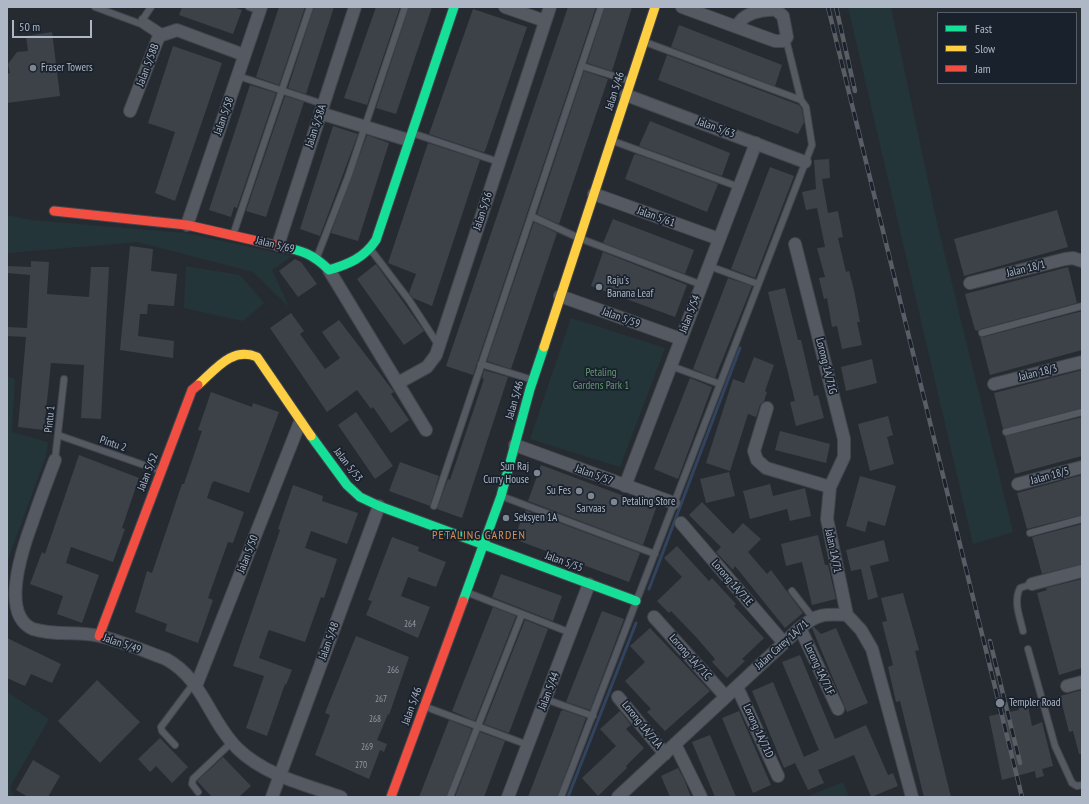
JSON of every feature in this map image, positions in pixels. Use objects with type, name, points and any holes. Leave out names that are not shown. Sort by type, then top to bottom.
[{"type":"street","name":"Jalan 5/58A","points":[[278,245],[355,7]]},
{"type":"street","points":[[426,430],[329,270],[353,263],[370,249],[376,240],[409,137],[454,7]]},
{"type":"street","points":[[505,7],[545,21]]},
{"type":"street","name":"Jalan 5/56","points":[[398,383],[432,362],[439,346],[550,7]]},
{"type":"street","name":"Jalan 5/46","points":[[391,797],[501,496],[533,380],[655,7]]},
{"type":"street","points":[[682,7],[775,41],[781,42],[786,39],[787,31],[783,16],[779,9],[745,16],[740,20],[737,27]]},
{"type":"street","name":"Jalan 5/58","points":[[187,225],[238,76],[256,8]]},
{"type":"street","name":"Jalan 5/58B","points":[[130,111],[162,35],[177,30],[244,55]]},
{"type":"street","name":"Jalan 5/63","points":[[626,95],[805,162]]},
{"type":"street","points":[[322,108],[364,127],[409,137]]},
{"type":"street","name":"Jalan 5/54","points":[[625,486],[756,143]]},
{"type":"street","name":"Jalan 5/61","points":[[594,194],[719,239]]},
{"type":"street","name":"Jalan 5/69","points":[[54,211],[187,225],[278,245],[317,258],[329,270]]},
{"type":"street","name":"Lorong 1A/71G","points":[[795,244],[844,439],[844,457],[830,487]]},
{"type":"street","name":"Jalan 18/1","points":[[970,283],[1065,259],[1073,258],[1082,261]]},
{"type":"street","name":"Jalan 5/59","points":[[560,296],[681,339]]},
{"type":"street","name":"Jalan 5/52","points":[[99,636],[194,387],[234,354],[246,353],[257,357]]},
{"type":"street","name":"Jalan 5/53","points":[[257,357],[300,422],[354,492],[379,506],[483,545]]},
{"type":"street","name":"Jalan 18/3","points":[[994,384],[1082,362]]},
{"type":"street","points":[[767,408],[754,451],[757,460],[766,468],[830,487]]},
{"type":"street","name":"Jalan 5/50","points":[[195,684],[300,422]]},
{"type":"street","name":"Jalan 5/57","points":[[515,445],[674,503]]},
{"type":"street","name":"Jalan 5/49","points":[[55,460],[13,574],[11,599],[15,613],[21,623],[32,629],[99,636],[166,659],[184,670],[195,684],[225,733],[232,742],[253,761],[280,775],[341,797]]},
{"type":"street","name":"Jalan 18/5","points":[[1018,484],[1082,467]]},
{"type":"street","name":"Jalan 1A/71","points":[[830,487],[827,519],[847,615]]},
{"type":"street","name":"Jalan 5/48","points":[[272,797],[379,506]]},
{"type":"street","name":"Lorong 1A/71E","points":[[681,523],[784,643]]},
{"type":"street","name":"Jalan 5/55","points":[[483,545],[636,602]]},
{"type":"street","points":[[1032,584],[1082,571]]},
{"type":"street","name":"Jalan 5/44","points":[[508,797],[589,584]]},
{"type":"street","name":"Jalan Carey 1A/71","points":[[618,797],[800,628],[813,618],[826,614],[847,615]]},
{"type":"street","points":[[847,615],[861,630],[872,649],[912,797]]},
{"type":"street","name":"Lorong 1A/71C","points":[[654,618],[726,697]]},
{"type":"street","name":"Lorong 1A/71F","points":[[800,628],[838,709]]},
{"type":"street","points":[[1067,686],[1082,682]]},
{"type":"street","name":"Lorong 1A/71D","points":[[737,687],[778,776]]},
{"type":"street","name":"Lorong 1A/71A","points":[[618,697],[665,754]]},
{"type":"street","points":[[675,744],[701,797]]},
{"type":"lane","points":[[95,7],[142,21],[162,35]]},
{"type":"lane","points":[[142,21],[151,7]]},
{"type":"lane","points":[[233,235],[310,7]]},
{"type":"lane","points":[[317,258],[348,177],[405,7]]},
{"type":"lane","points":[[434,506],[601,7]]},
{"type":"lane","points":[[561,797],[805,162],[811,142],[806,107],[801,100],[786,39]]},
{"type":"lane","points":[[644,42],[801,100]]},
{"type":"lane","points":[[582,66],[631,82]]},
{"type":"lane","points":[[238,76],[282,90],[322,108]]},
{"type":"lane","points":[[409,137],[499,162]]},
{"type":"lane","points":[[611,140],[739,187]]},
{"type":"lane","points":[[531,216],[579,238],[702,284]]},
{"type":"lane","points":[[370,249],[408,300],[439,346]]},
{"type":"lane","points":[[709,266],[758,284]]},
{"type":"lane","points":[[982,333],[1082,306]]},
{"type":"lane","points":[[481,364],[533,380]]},
{"type":"lane","points":[[671,366],[720,384]]},
{"type":"lane","name":"Pintu 1","points":[[55,460],[64,379]]},
{"type":"lane","points":[[1006,432],[1082,412]]},
{"type":"lane","name":"Pintu 2","points":[[58,436],[161,472]]},
{"type":"lane","points":[[501,496],[655,554]]},
{"type":"lane","points":[[1030,533],[1082,519]]},
{"type":"lane","points":[[1024,631],[1016,601],[1017,594],[1020,588],[1032,584]]},
{"type":"lane","points":[[792,591],[813,618]]},
{"type":"lane","points":[[466,592],[571,633]]},
{"type":"lane","points":[[450,797],[522,614]]},
{"type":"lane","points":[[1028,649],[1055,746],[1072,783],[1077,786],[1082,785]]},
{"type":"lane","points":[[175,745],[162,731],[161,727],[195,684]]},
{"type":"lane","points":[[546,699],[592,716]]},
{"type":"lane","points":[[424,706],[528,744]]},
{"type":"lane","points":[[198,792],[192,784],[193,779],[232,742]]},
{"type":"green space","points":[[848,7],[891,7],[937,223],[1013,532],[973,544]]},
{"type":"green space","points":[[7,215],[31,220],[185,233],[292,256],[272,270],[289,307],[253,272],[138,242],[7,253]]},
{"type":"green space","points":[[186,266],[240,275],[264,303],[243,321],[184,308]]},
{"type":"green space","name":"Petaling Gardens Park 1","points":[[571,318],[665,348],[620,467],[530,439]]},
{"type":"green space","points":[[7,376],[15,379],[12,432],[48,442],[46,456],[7,562]]},
{"type":"green space","points":[[7,692],[49,719],[10,787],[14,797],[7,797]]},
{"type":"green space","points":[[843,782],[849,797],[806,797]]},
{"type":"building","points":[[182,7],[233,7],[242,10],[233,34],[179,15]]},
{"type":"building","points":[[279,7],[305,7],[279,85],[256,77]]},
{"type":"building","points":[[314,7],[334,7],[306,94],[288,88]]},
{"type":"building","points":[[376,7],[400,7],[367,105],[344,98]]},
{"type":"building","points":[[409,7],[432,7],[396,114],[376,108]]},
{"type":"building","points":[[568,7],[596,7],[473,375],[446,366]]},
{"type":"building","points":[[605,7],[632,7],[612,71],[587,63]]},
{"type":"building","points":[[473,9],[527,27],[485,151],[483,152],[429,134]]},
{"type":"building","points":[[679,25],[782,65],[775,86],[671,47]]},
{"type":"building","name":"Fraser Towers","points":[[52,32],[60,96],[7,103],[7,74],[10,73],[8,64],[17,52],[28,51],[26,36]]},
{"type":"building","points":[[173,46],[222,63],[175,201],[155,193],[175,132],[148,123]]},
{"type":"building","points":[[667,55],[799,105],[802,109],[804,122],[798,134],[658,80]]},
{"type":"building","points":[[584,71],[608,79],[559,224],[537,214]]},
{"type":"building","points":[[250,85],[276,93],[237,208],[234,207],[231,217],[209,210]]},
{"type":"building","points":[[285,96],[304,102],[266,217],[246,211]]},
{"type":"building","points":[[650,121],[730,153],[722,176],[639,146]]},
{"type":"building","points":[[333,126],[358,134],[320,236],[300,229]]},
{"type":"building","points":[[367,135],[389,143],[358,241],[331,233]]},
{"type":"building","points":[[428,143],[480,160],[432,306],[413,298],[409,293],[416,274],[388,263]]},
{"type":"building","points":[[636,154],[718,184],[707,212],[625,179],[634,155]]},
{"type":"building","points":[[829,159],[830,178],[822,179],[828,213],[838,211],[843,237],[838,238],[846,272],[849,271],[854,290],[860,322],[857,322],[862,345],[842,349],[837,326],[832,327],[827,298],[824,299],[819,278],[825,277],[817,248],[825,247],[817,208],[806,210],[802,192],[816,189],[814,160]]},
{"type":"building","points":[[770,167],[794,176],[755,278],[731,269]]},
{"type":"building","points":[[1057,210],[1068,247],[964,276],[954,239]]},
{"type":"building","points":[[613,219],[694,250],[685,274],[603,243]]},
{"type":"building","points":[[534,222],[557,233],[511,369],[487,361]]},
{"type":"building","points":[[130,246],[153,249],[151,271],[177,274],[174,306],[148,304],[147,314],[140,314],[138,336],[174,341],[173,358],[120,350]]},
{"type":"building","points":[[603,252],[687,285],[675,317],[591,286]]},
{"type":"building","points":[[295,259],[301,262],[317,284],[298,297],[279,271]]},
{"type":"building","points":[[31,261],[49,262],[47,294],[89,297],[91,267],[109,267],[101,419],[81,418],[84,365],[51,363],[44,430],[18,427],[26,337],[7,336],[7,327],[27,328],[30,275],[7,273],[7,266],[31,267]]},
{"type":"building","points":[[376,264],[424,331],[404,345],[357,279]]},
{"type":"building","points":[[1068,267],[1077,303],[978,331],[975,330],[965,294]]},
{"type":"building","points":[[728,278],[752,286],[715,378],[693,369]]},
{"type":"building","points":[[785,288],[798,340],[801,340],[814,396],[818,395],[824,418],[796,426],[790,402],[795,401],[768,292]]},
{"type":"building","points":[[1082,311],[1082,350],[990,375],[980,337]]},
{"type":"building","points":[[291,313],[304,331],[300,334],[325,369],[340,358],[322,332],[339,320],[394,392],[391,394],[409,420],[391,433],[373,407],[371,409],[357,390],[327,412],[270,328]]},
{"type":"building","points":[[754,357],[774,365],[765,391],[767,392],[764,401],[760,405],[756,417],[748,414],[730,471],[706,463],[733,379],[744,383]]},
{"type":"building","points":[[872,359],[877,383],[846,391],[841,367]]},
{"type":"building","points":[[484,370],[508,377],[462,518],[437,509],[448,479],[450,480],[484,379],[482,378]]},
{"type":"building","points":[[1082,370],[1082,408],[1003,429],[994,393]]},
{"type":"building","points":[[690,378],[712,387],[678,479],[654,469]]},
{"type":"building","points":[[211,392],[252,407],[253,403],[279,412],[249,493],[214,481],[212,483],[207,498],[244,512],[233,543],[228,542],[208,598],[213,600],[198,643],[165,631],[167,624],[135,612],[147,571],[152,573],[182,484],[184,484],[202,431],[198,430]]},
{"type":"building","points":[[356,412],[393,466],[375,479],[338,425]]},
{"type":"building","points":[[888,416],[893,435],[887,437],[894,464],[870,471],[858,424]]},
{"type":"building","points":[[1082,417],[1082,456],[1015,474],[1005,436]]},
{"type":"building","points":[[780,431],[830,444],[826,463],[775,450]]},
{"type":"building","points":[[79,455],[139,478],[122,528],[125,529],[113,562],[71,547],[66,563],[99,575],[82,623],[57,614],[63,596],[30,584],[42,552],[45,554]]},
{"type":"building","points":[[400,462],[439,476],[430,506],[389,491]]},
{"type":"building","points":[[541,465],[656,508],[643,545],[528,501]]},
{"type":"building","points":[[729,472],[735,496],[706,503],[700,479]]},
{"type":"building","points":[[1082,475],[1082,515],[1027,529],[1017,493]]},
{"type":"building","points":[[860,476],[896,486],[885,526],[868,521],[865,532],[846,526]]},
{"type":"building","points":[[770,484],[773,496],[805,488],[811,516],[790,521],[787,509],[750,519],[743,491]]},
{"type":"building","points":[[293,485],[323,496],[322,501],[358,513],[347,544],[311,531],[305,548],[337,559],[324,598],[321,597],[305,642],[269,630],[268,632],[259,658],[292,670],[286,685],[285,684],[267,736],[246,728],[264,676],[233,666],[280,530],[278,529]]},
{"type":"building","points":[[702,502],[733,534],[743,523],[761,539],[748,552],[767,574],[771,570],[803,613],[785,628],[735,566],[733,570],[716,552],[721,547],[689,515]]},
{"type":"building","points":[[525,510],[640,553],[629,582],[514,539]]},
{"type":"building","points":[[1082,524],[1082,564],[1042,574],[1032,537]]},
{"type":"building","points":[[818,535],[825,565],[828,565],[836,599],[812,605],[802,562],[786,566],[781,544]]},
{"type":"building","points":[[392,537],[419,547],[418,551],[446,562],[436,587],[408,577],[401,596],[430,607],[418,638],[366,615],[372,601],[368,600]]},
{"type":"building","points":[[884,540],[889,561],[870,566],[878,597],[868,600],[861,569],[851,571],[846,550]]},
{"type":"building","points":[[677,546],[709,581],[712,578],[736,604],[734,606],[764,638],[742,659],[745,661],[727,678],[712,662],[715,659],[696,637],[671,611],[669,613],[657,601],[682,577],[664,558]]},
{"type":"building","points":[[501,574],[562,596],[553,621],[492,597]]},
{"type":"building","points":[[1082,579],[1082,668],[1059,675],[1037,593],[1047,590],[1046,588]]},
{"type":"building","points":[[903,593],[919,650],[915,651],[951,797],[924,797],[900,701],[896,702],[888,667],[893,665],[882,622],[887,621],[881,598]]},
{"type":"building","points":[[493,607],[516,616],[475,721],[452,711]]},
{"type":"building","points":[[602,611],[624,619],[590,710],[566,702]]},
{"type":"building","points":[[525,620],[548,629],[509,733],[484,724]]},
{"type":"building","points":[[814,627],[821,634],[836,628],[868,703],[847,712],[812,628]]},
{"type":"building","points":[[650,628],[710,691],[665,731],[647,712],[651,709],[625,681],[645,662],[630,646]]},
{"type":"building","points":[[356,636],[409,657],[389,715],[388,714],[377,740],[387,744],[384,752],[380,750],[369,779],[315,755],[330,715],[325,713]]},
{"type":"building","points":[[7,638],[61,664],[52,683],[31,674],[25,686],[7,678]]},
{"type":"building","points":[[800,655],[835,739],[866,725],[888,775],[893,773],[898,786],[871,797],[854,755],[818,770],[824,783],[808,790],[795,763],[784,768],[752,691],[773,682],[804,757],[819,750],[782,662]]},
{"type":"building","points":[[97,680],[140,722],[100,763],[58,721]]},
{"type":"building","points":[[1082,690],[1082,754],[1079,754],[1073,731],[1069,732],[1060,696]]},
{"type":"building","points":[[1027,701],[1032,726],[1042,722],[1053,766],[1042,769],[1044,776],[1036,778],[1035,771],[1002,780],[989,716],[1019,710],[1017,703]]},
{"type":"building","points":[[563,710],[586,718],[557,797],[528,797],[561,711]]},
{"type":"building","points":[[620,711],[631,725],[626,729],[644,748],[626,766],[627,768],[598,796],[582,778],[616,746],[600,729]]},
{"type":"building","points":[[739,711],[771,785],[753,793],[722,718]]},
{"type":"building","points":[[449,720],[472,729],[446,797],[419,797]]},
{"type":"building","points":[[480,732],[505,741],[484,797],[455,797]]},
{"type":"building","points":[[710,735],[736,797],[715,797],[692,742]]},
{"type":"building","points":[[160,738],[188,767],[172,783],[156,766],[150,772],[138,759]]},
{"type":"building","points":[[223,757],[251,786],[239,797],[212,797],[197,781]]},
{"type":"building","points":[[33,760],[60,776],[48,797],[28,797],[16,790]]},
{"type":"building","points":[[678,768],[691,797],[670,797],[661,776]]},
{"type":"waterway","points":[[649,589],[740,348]]},
{"type":"waterway","points":[[568,797],[636,623]]},
{"type":"railway","points":[[828,7],[1022,797]]},
{"type":"railway","points":[[836,7],[855,91]]},
{"type":"railway","points":[[990,641],[1020,763]]},
{"type":"traffic: fast","points":[[279,246],[294,249],[312,256],[329,270],[356,260],[376,240],[454,7]]},
{"type":"traffic: fast","points":[[463,601],[501,496],[530,389],[544,347]]},
{"type":"traffic: fast","points":[[311,436],[347,485],[360,497],[379,506],[636,601]]},
{"type":"traffic: slow","points":[[544,347],[655,7]]},
{"type":"traffic: slow","points":[[198,385],[224,361],[232,357],[248,354],[257,357],[311,436]]},
{"type":"traffic: jam","points":[[54,211],[187,225],[279,246]]},
{"type":"traffic: jam","points":[[99,636],[192,390],[198,385]]},
{"type":"traffic: jam","points":[[391,797],[463,601]]},
{"type":"place","name":"Fraser Towers","points":[[33,68]]},
{"type":"place","name":"Raju's Banana Leaf","points":[[599,287]]},
{"type":"place","name":"Sun Raj Curry House","points":[[537,473]]},
{"type":"place","name":"Su Fes","points":[[579,491]]},
{"type":"place","name":"Sarvaas","points":[[591,496]]},
{"type":"place","name":"Petaling Store","points":[[614,502]]},
{"type":"place","name":"Seksyen 1A","points":[[506,518]]},
{"type":"place","name":"Templer Road","points":[[1000,703]]},
{"type":"district","name":"PETALING GARDEN","points":[[479,536]]}]
